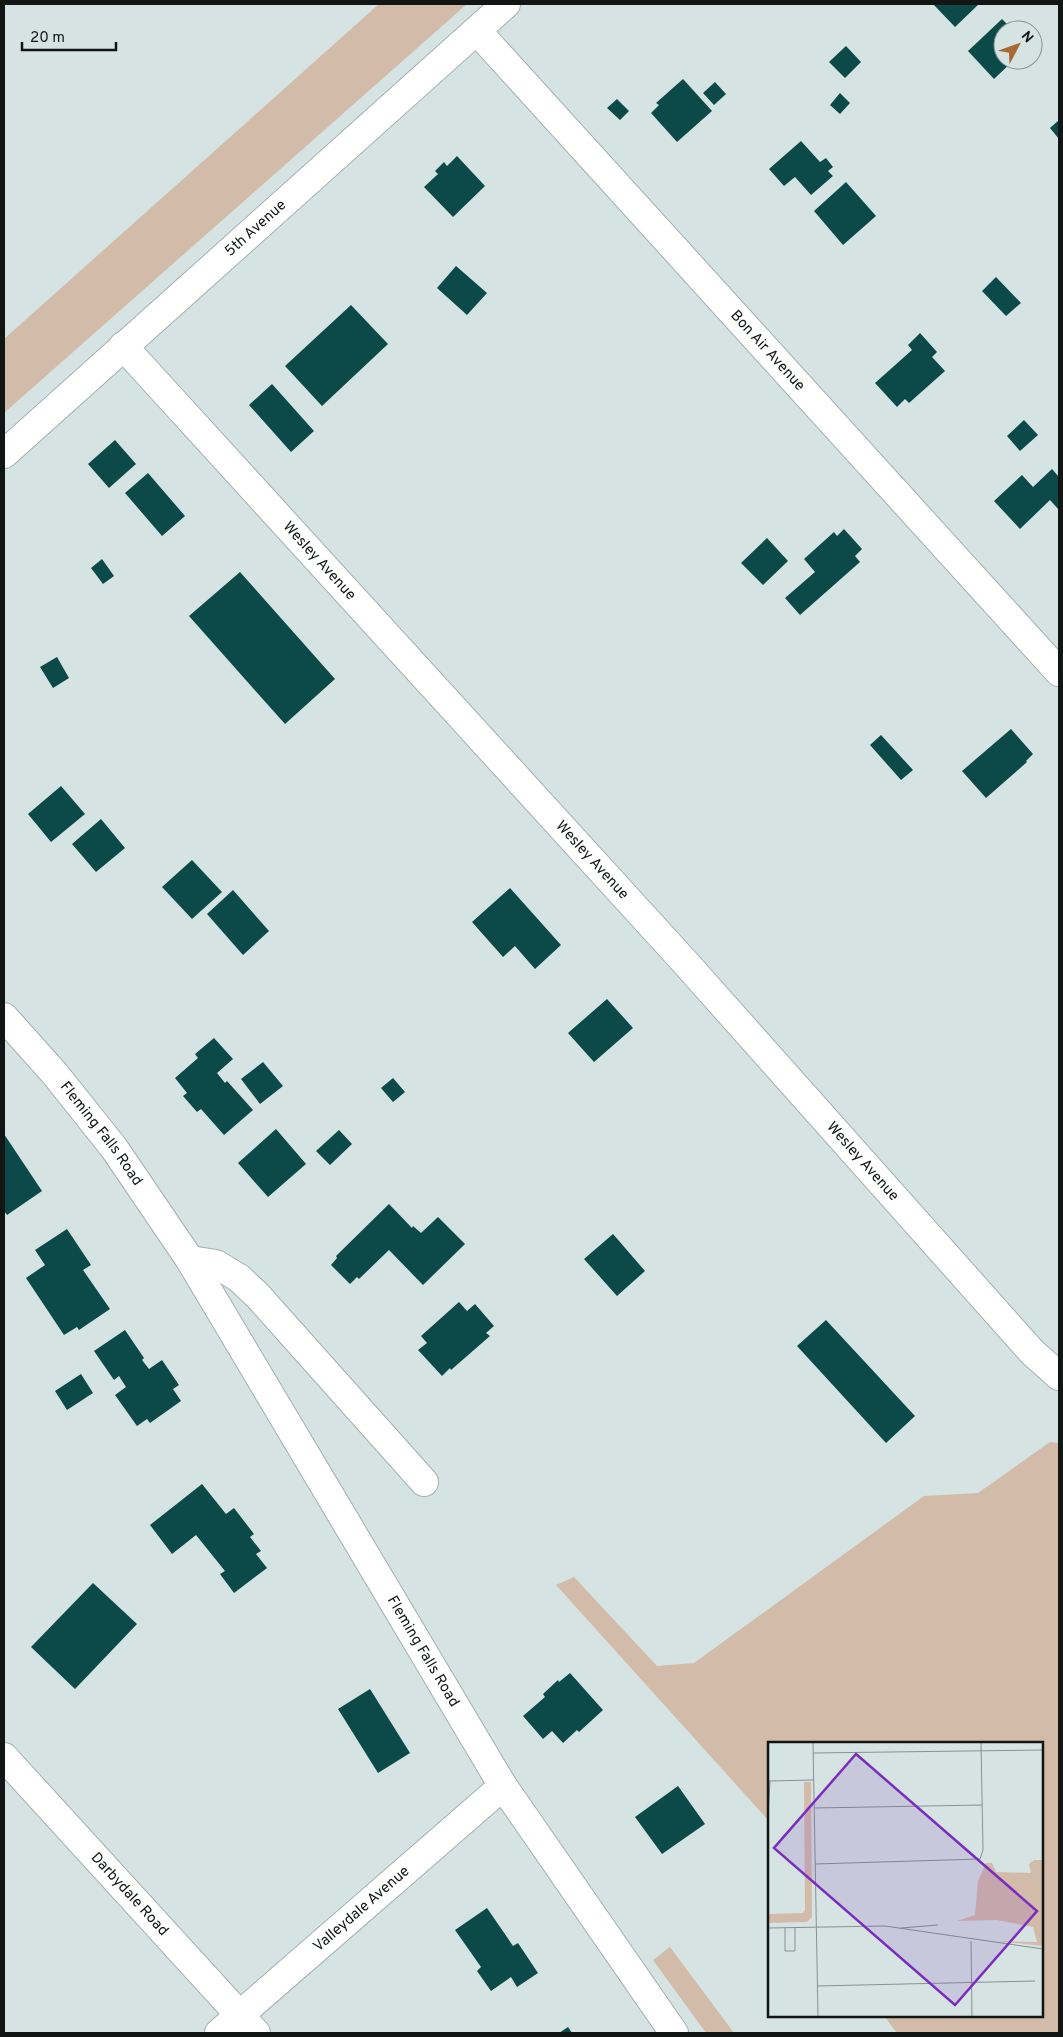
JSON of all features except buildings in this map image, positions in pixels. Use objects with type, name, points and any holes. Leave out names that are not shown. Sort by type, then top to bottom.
[{"type":"street","name":"5th Avenue","points":[[4,454],[506,4]]},
{"type":"street","name":"Bon Air Avenue","points":[[476,31],[1059,672]]},
{"type":"street","name":"Wesley Avenue","points":[[123,346],[683,960],[1032,1352],[1059,1376]]},
{"type":"street","name":"Fleming Falls Road","points":[[4,1017],[55,1074],[114,1148],[190,1260],[504,1786],[674,2033]]},
{"type":"street","points":[[190,1260],[216,1264],[239,1278],[258,1296],[424,1482]]},
{"type":"street","name":"Darbydale Road","points":[[4,1757],[247,2024]]},
{"type":"street","name":"Valleydale Avenue","points":[[219,2033],[247,2024],[504,1786]]},
{"type":"shaded area","points":[[379,4],[467,4],[4,413],[4,339]]},
{"type":"shaded area","points":[[1050,1442],[1059,1443],[1059,2033],[897,2033],[885,2017],[1043,2017],[1043,1742],[768,1742],[768,1820],[556,1585],[574,1577],[657,1666],[694,1663],[924,1496],[978,1493]]},
{"type":"shaded area","points":[[670,1947],[734,2033],[706,2033],[653,1960]]}]
